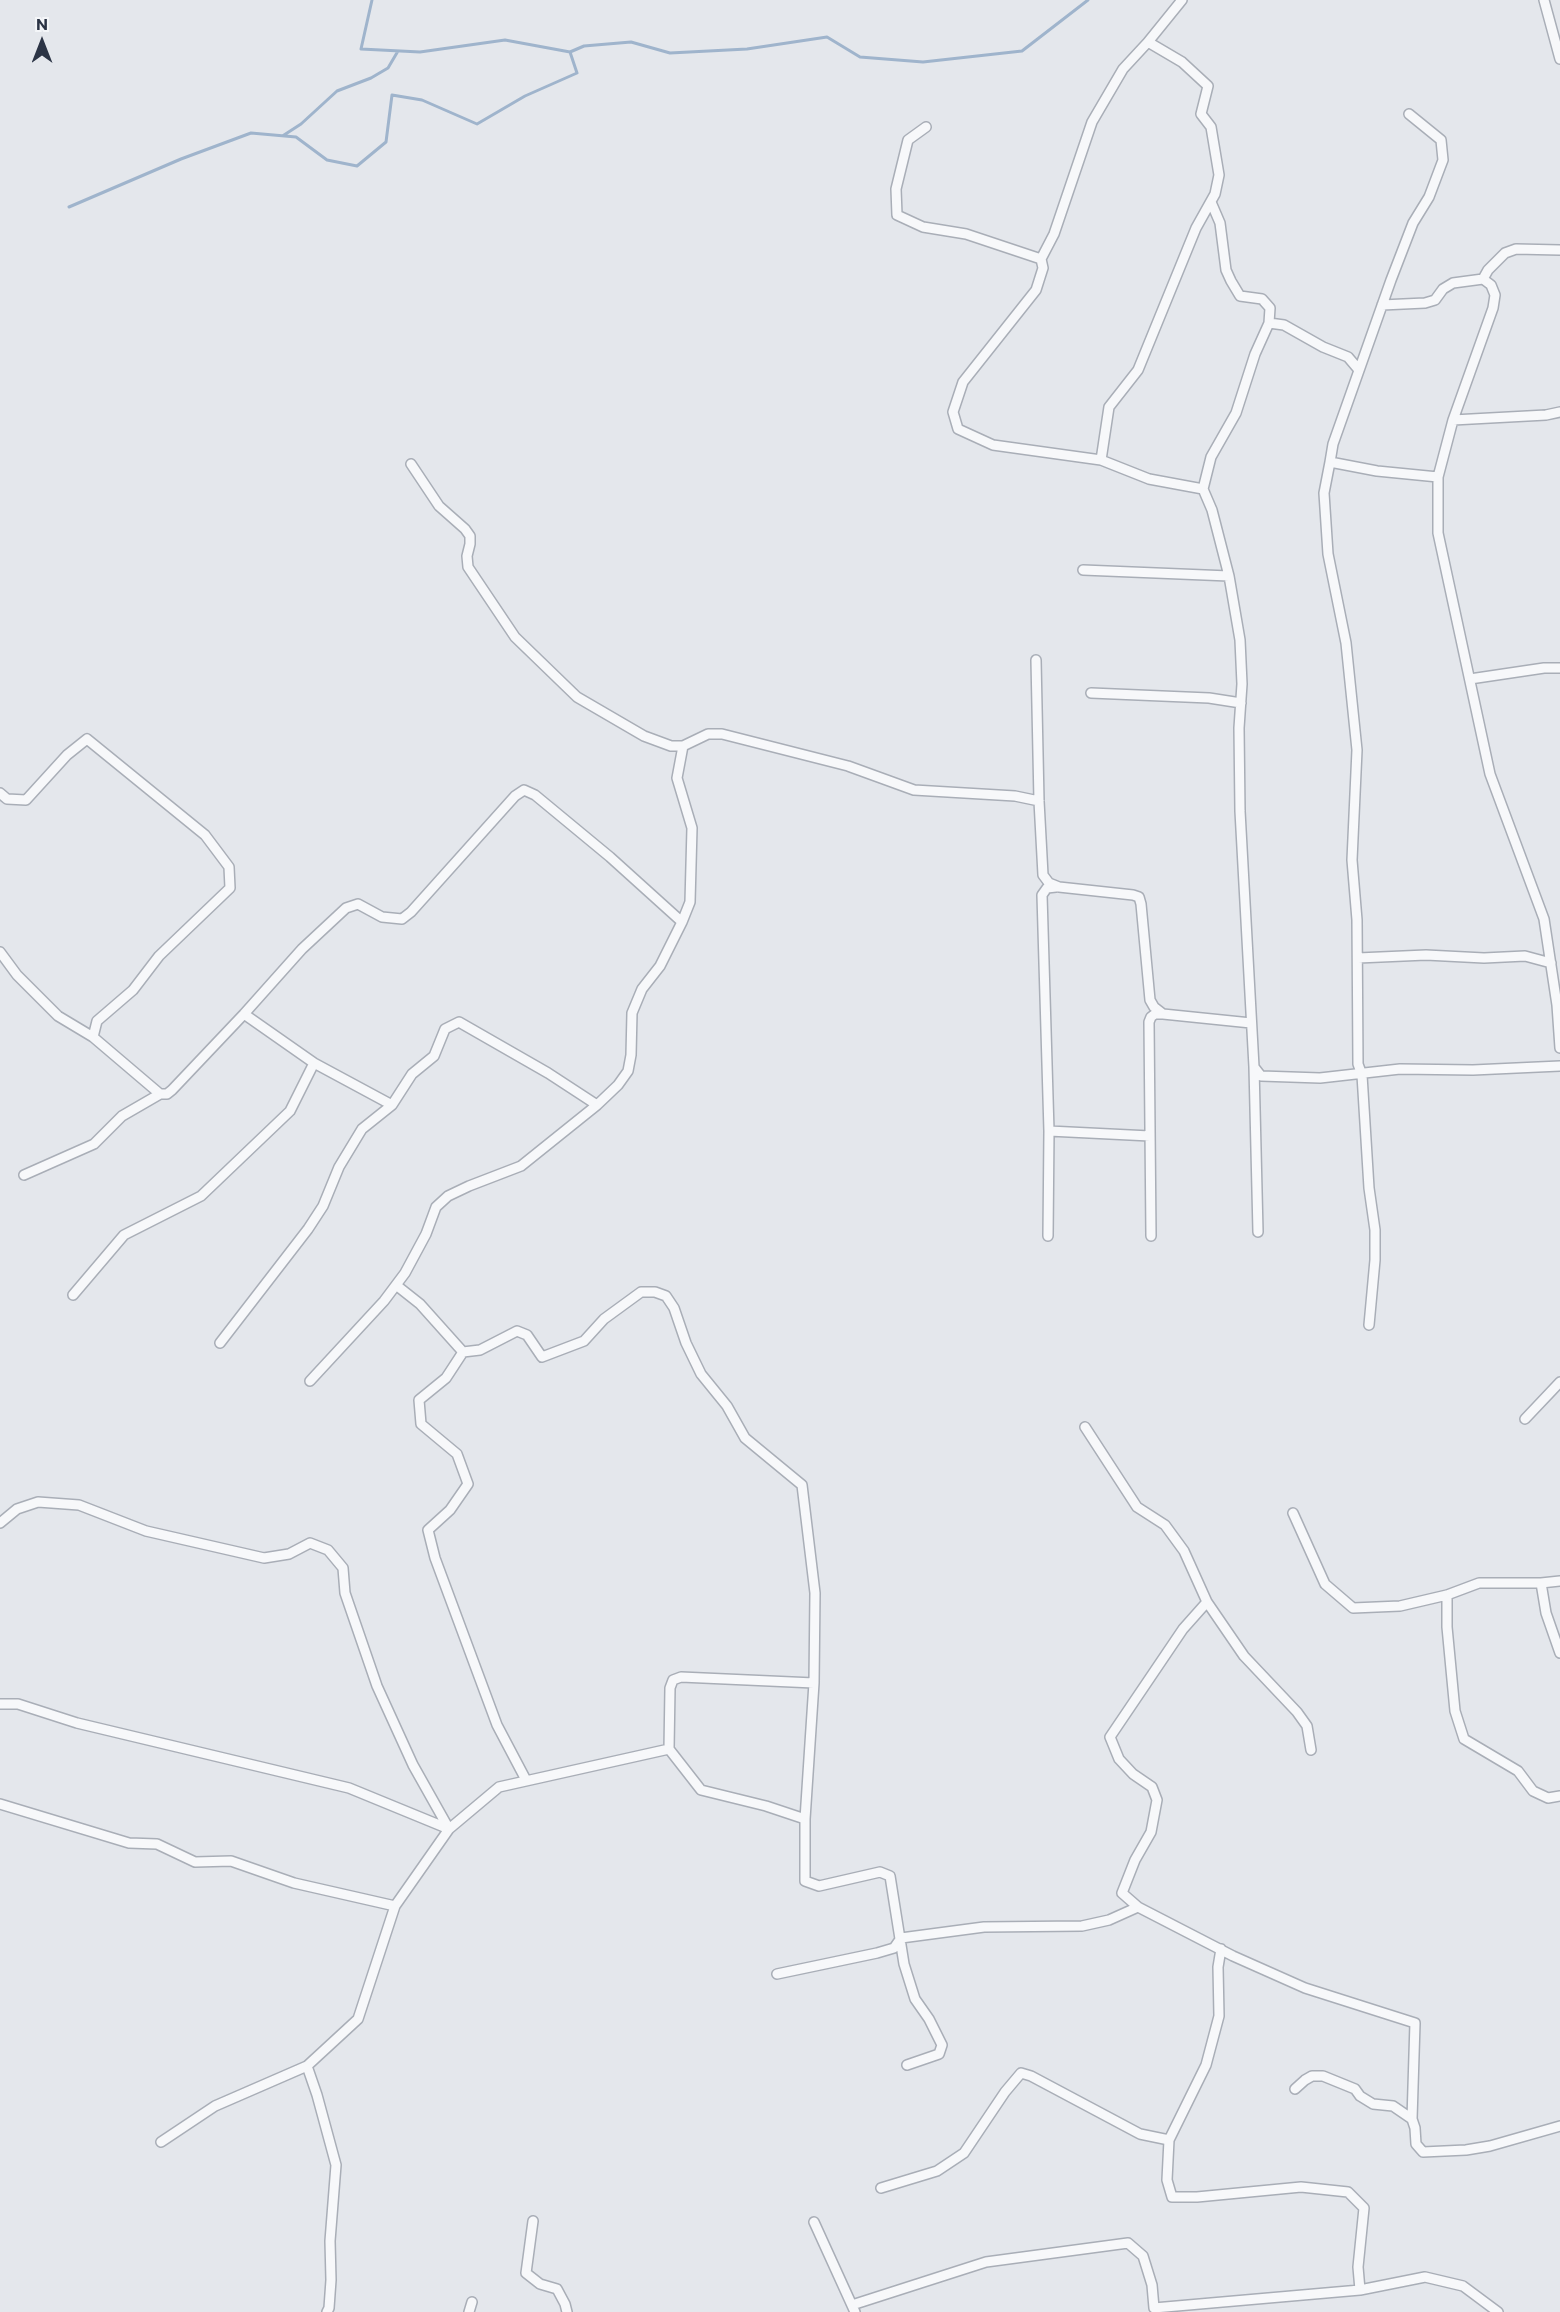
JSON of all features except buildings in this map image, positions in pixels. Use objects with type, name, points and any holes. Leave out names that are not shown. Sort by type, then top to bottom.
[{"type":"street","points":[[1182,0],[1123,69],[1092,122],[1054,234],[1041,259],[1044,268],[1036,290],[963,382],[953,412],[958,429],[993,445],[1101,460],[1149,478],[1203,489]]},
{"type":"street","points":[[1544,0],[1560,59]]},
{"type":"street","points":[[1101,460],[1109,407],[1138,370],[1196,228],[1215,194],[1219,175],[1211,127],[1201,114],[1208,86],[1182,62],[1148,42]]},
{"type":"street","points":[[1369,1325],[1375,1260],[1375,1230],[1369,1188],[1362,1075],[1358,1064],[1358,958],[1352,860],[1357,750],[1346,643],[1328,554],[1324,493],[1333,444],[1382,305],[1413,223],[1429,197],[1443,160],[1441,140],[1409,114]]},
{"type":"street","points":[[926,127],[908,140],[896,189],[897,215],[923,226],[966,234],[1041,259]]},
{"type":"street","points":[[1211,202],[1220,223],[1226,270],[1231,281],[1240,296],[1262,299],[1270,308],[1269,323],[1236,413],[1211,457],[1203,489],[1212,510],[1229,576],[1240,640],[1242,684],[1240,811],[1254,1067],[1258,1232]]},
{"type":"street","points":[[1483,279],[1488,270],[1505,253],[1516,249],[1560,250]]},
{"type":"street","points":[[1382,305],[1425,303],[1435,300],[1443,289],[1453,283],[1483,279],[1491,285],[1495,295],[1493,308],[1453,420],[1438,477],[1438,533],[1490,774],[1520,859],[1545,919],[1560,1048]]},
{"type":"street","points":[[1269,323],[1284,325],[1323,347],[1348,357],[1359,370]]},
{"type":"street","points":[[1453,420],[1546,415],[1560,412]]},
{"type":"street","points":[[1330,462],[1377,471],[1438,477]]},
{"type":"street","points":[[411,464],[439,506],[470,536],[466,556],[472,576],[515,637],[577,697],[644,736],[671,746],[683,746],[708,734],[722,734],[848,766],[914,790],[1015,796],[1039,801]]},
{"type":"street","points":[[1083,570],[1229,576]]},
{"type":"street","points":[[1036,660],[1043,875],[1049,883],[1059,887]]},
{"type":"street","points":[[1470,679],[1544,668],[1560,668]]},
{"type":"street","points":[[1091,693],[1199,698],[1240,703]]},
{"type":"street","points":[[0,794],[7,799],[26,800],[67,755],[87,739],[205,836],[228,867],[230,888],[159,956],[133,990],[97,1021],[93,1036]]},
{"type":"street","points":[[310,1382],[396,1285],[426,1234],[436,1207],[448,1196],[521,1166],[597,1105],[618,1085],[628,1071],[631,1055],[632,1013],[642,989],[660,966],[690,902],[692,828],[677,778],[683,746]]},
{"type":"street","points":[[24,1175],[94,1144],[122,1116],[160,1094],[167,1094],[172,1090],[302,949],[346,908],[358,904],[382,916],[394,920],[402,919],[411,912],[515,796],[524,790],[535,795],[602,850],[682,922]]},
{"type":"street","points":[[1048,1236],[1049,1131],[1042,895],[1047,888],[1059,887],[1139,897],[1150,1000],[1154,1007],[1163,1014]]},
{"type":"street","points":[[0,952],[17,975],[58,1016],[93,1036],[160,1094]]},
{"type":"street","points":[[1358,958],[1426,955],[1441,958],[1525,956],[1551,963]]},
{"type":"street","points":[[244,1014],[314,1063],[392,1105]]},
{"type":"street","points":[[1150,1236],[1149,1022],[1155,1014],[1163,1014],[1251,1023]]},
{"type":"street","points":[[220,1343],[308,1229],[323,1206],[339,1167],[362,1129],[392,1105],[412,1074],[434,1056],[445,1029],[459,1022],[548,1073],[597,1105]]},
{"type":"street","points":[[73,1295],[124,1235],[201,1196],[290,1111],[314,1063]]},
{"type":"street","points":[[1254,1067],[1261,1076],[1320,1078],[1400,1069],[1473,1070],[1560,1066]]},
{"type":"street","points":[[1049,1131],[1150,1136]]},
{"type":"street","points":[[396,1285],[420,1304],[463,1352]]},
{"type":"street","points":[[463,1352],[480,1350],[517,1331],[527,1335],[542,1357],[584,1341],[604,1319],[640,1292],[655,1292],[666,1296],[674,1308],[700,1374],[727,1406],[745,1438],[802,1485],[815,1593],[814,1683],[805,1819],[806,1881],[819,1886],[880,1872],[890,1876],[904,1964],[915,1999],[929,2019],[942,2045],[939,2054],[907,2065]]},
{"type":"street","points":[[463,1352],[446,1378],[419,1400],[421,1424],[457,1454],[468,1484],[450,1510],[428,1530],[435,1558],[497,1725],[526,1780]]},
{"type":"street","points":[[1525,1419],[1560,1382]]},
{"type":"street","points":[[1085,1427],[1137,1507],[1165,1525],[1184,1551],[1207,1602],[1244,1656],[1307,1725],[1311,1750]]},
{"type":"street","points":[[0,1523],[17,1509],[38,1502],[79,1505],[146,1531],[264,1558],[289,1554],[310,1543],[328,1550],[343,1568],[345,1593],[377,1686],[413,1765],[449,1829]]},
{"type":"street","points":[[1293,1514],[1325,1584],[1353,1608],[1400,1606],[1447,1595],[1479,1583],[1560,1581]]},
{"type":"street","points":[[1540,1583],[1546,1613],[1560,1653]]},
{"type":"street","points":[[1447,1595],[1447,1627],[1455,1711],[1464,1739],[1518,1772],[1533,1791],[1548,1798],[1560,1796]]},
{"type":"street","points":[[1207,1602],[1183,1629],[1110,1737],[1119,1759],[1133,1774],[1152,1788],[1157,1800],[1150,1832],[1135,1860],[1122,1893],[1138,1907],[1305,1988],[1415,2024],[1412,2119],[1416,2144],[1423,2152],[1466,2150],[1490,2146],[1560,2126]]},
{"type":"street","points":[[805,1819],[766,1806],[701,1790],[669,1749],[670,1688],[673,1680],[681,1677],[814,1683]]},
{"type":"street","points":[[0,1704],[18,1704],[77,1723],[349,1788],[449,1829]]},
{"type":"street","points":[[161,2142],[215,2106],[307,2067],[358,2019],[395,1906],[449,1829],[499,1787],[669,1749]]},
{"type":"street","points":[[0,1804],[129,1843],[158,1844],[195,1862],[231,1861],[294,1883],[395,1906]]},
{"type":"street","points":[[777,1974],[877,1953],[894,1948],[901,1938],[984,1927],[1082,1926],[1109,1920],[1138,1907]]},
{"type":"street","points":[[1221,1949],[1218,1967],[1219,2016],[1206,2065],[1169,2140],[1167,2180],[1172,2197],[1197,2197],[1301,2187],[1348,2192],[1364,2208],[1358,2267],[1360,2290]]},
{"type":"street","points":[[307,2067],[336,2165],[327,2312]]},
{"type":"street","points":[[882,2188],[937,2171],[964,2153],[1005,2092],[1021,2073],[1032,2076],[1140,2134],[1169,2140]]},
{"type":"street","points":[[1295,2089],[1312,2076],[1323,2076],[1356,2089],[1360,2096],[1373,2104],[1393,2106],[1412,2119]]},
{"type":"street","points":[[533,2221],[526,2273],[540,2284],[557,2289],[567,2312]]},
{"type":"street","points":[[814,2222],[854,2308],[986,2262],[1128,2243],[1143,2256],[1152,2285],[1154,2310],[1360,2290],[1425,2277],[1463,2286],[1497,2312]]},
{"type":"street","points":[[469,2312],[472,2302]]},
{"type":"waterway","points":[[372,0],[361,49],[420,52],[505,40],[570,52],[584,46],[631,42],[670,53],[747,49],[827,37],[860,57],[923,62],[1022,51],[1088,0]]},
{"type":"waterway","points":[[284,135],[301,124],[337,91],[371,78],[388,68],[398,51]]},
{"type":"waterway","points":[[69,207],[181,159],[251,133],[296,137],[327,160],[357,166],[386,142],[392,95],[422,100],[477,124],[525,96],[577,73],[570,52]]}]
